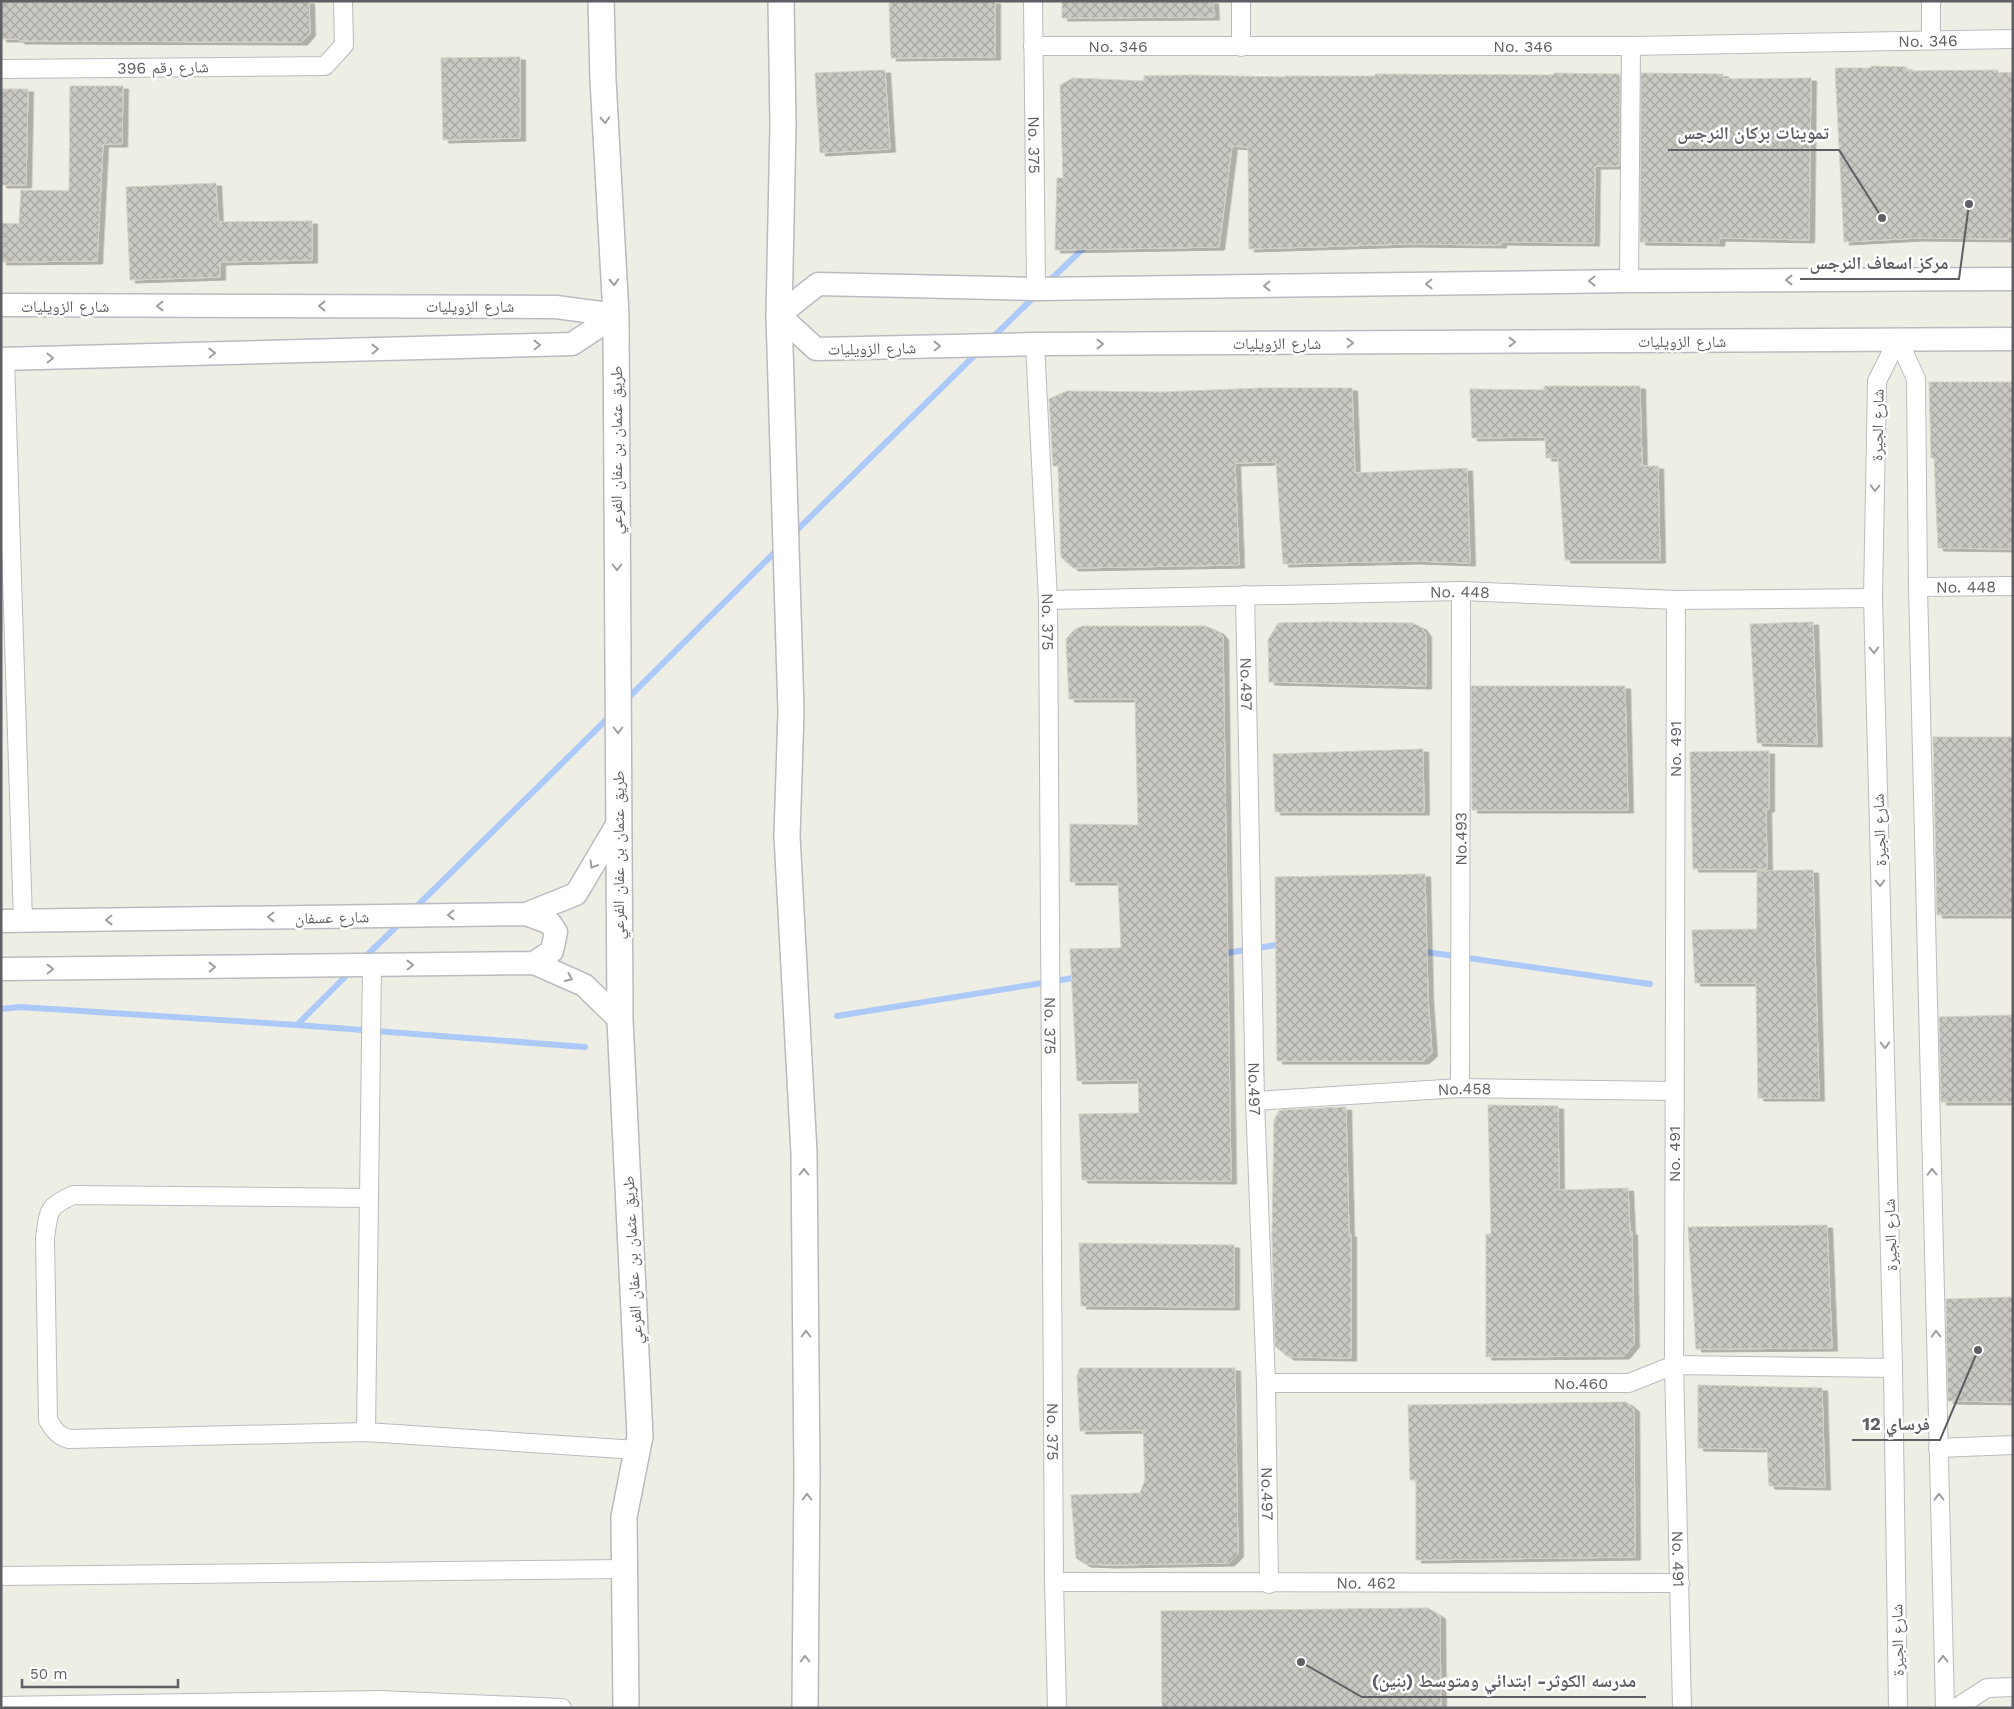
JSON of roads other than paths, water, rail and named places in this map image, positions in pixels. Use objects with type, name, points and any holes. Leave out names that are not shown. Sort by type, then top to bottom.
[{"type":"main road","name":"طريق عثمان بن عفان الفرعي","points":[[601,1],[602,80],[616,314],[620,1020],[640,1436],[624,1517],[626,1708]]},
{"type":"main road","points":[[602,80],[609,1]]},
{"type":"main road","points":[[767,1],[783,125]]},
{"type":"main road","points":[[781,1],[783,125],[778,315],[791,712],[787,836],[804,1153],[807,1473],[805,1708]]},
{"type":"street","name":"شارع رقم 396","points":[[1,69],[325,66],[344,44],[343,1]]},
{"type":"street","name":"No. 375","points":[[1032,1],[1036,289]]},
{"type":"street","points":[[1241,1],[1241,47]]},
{"type":"street","points":[[1931,1],[1931,39]]},
{"type":"street","name":"No. 346","points":[[1033,46],[1631,46],[1931,39],[2013,39]]},
{"type":"street","points":[[1629,281],[1631,46]]},
{"type":"street","points":[[778,315],[818,284],[1036,289],[1629,281],[2013,279]]},
{"type":"street","name":"شارع الزويليات","points":[[1,306],[556,307],[616,314]]},
{"type":"street","points":[[12,921],[3,359],[572,344],[616,314]]},
{"type":"street","name":"شارع الزويليات","points":[[778,315],[816,349],[1035,344],[2013,339]]},
{"type":"street","points":[[1898,339],[1916,379],[1918,587],[1945,1708]]},
{"type":"street","name":"شارع الجيرة","points":[[1898,339],[1878,381],[1873,598],[1893,1368],[1898,1708]]},
{"type":"street","name":"No. 375","points":[[1035,344],[1048,600],[1054,1582],[1057,1708]]},
{"type":"street","name":"No. 448","points":[[1918,587],[2013,586]]},
{"type":"street","name":"No. 448","points":[[1048,600],[1245,594],[1461,591],[1676,600],[1873,598]]},
{"type":"street","name":"No.493","points":[[1460,1088],[1461,591]]},
{"type":"street","name":"No.497","points":[[1245,594],[1254,1101],[1266,1383],[1269,1584]]},
{"type":"street","name":"No. 491","points":[[1676,600],[1674,1365],[1682,1708]]},
{"type":"street","name":"شارع عسفان","points":[[12,921],[526,914],[576,894],[618,823]]},
{"type":"street","points":[[526,914],[550,923],[556,932],[552,951],[534,963]]},
{"type":"street","points":[[1,969],[534,963],[584,985],[620,1020]]},
{"type":"street","points":[[366,1432],[372,965]]},
{"type":"street","name":"No.458","points":[[1254,1101],[1460,1088],[1674,1090]]},
{"type":"street","points":[[369,1198],[73,1195],[54,1204],[48,1215],[45,1238],[48,1420],[60,1436],[69,1439],[366,1432],[638,1450]]},
{"type":"street","name":"No.460","points":[[1266,1383],[1629,1383],[1674,1365],[1893,1368]]},
{"type":"street","points":[[1938,1448],[2013,1445]]},
{"type":"street","points":[[1,1576],[625,1569]]},
{"type":"street","name":"No. 462","points":[[1054,1582],[1269,1584],[1680,1582]]},
{"type":"street","points":[[1956,1708],[1987,1688],[2013,1687]]},
{"type":"street","points":[[1,1706],[380,1704],[562,1708]]},
{"type":"waterway","points":[[1048,282],[1088,244]]},
{"type":"waterway","points":[[991,339],[1036,295]]},
{"type":"waterway","points":[[796,531],[979,351]]},
{"type":"waterway","points":[[625,701],[775,552]]},
{"type":"waterway","points":[[413,910],[611,715]]},
{"type":"waterway","points":[[363,959],[401,922]]},
{"type":"waterway","points":[[1221,954],[1282,944]]},
{"type":"waterway","points":[[1419,951],[1650,984]]},
{"type":"waterway","points":[[297,1025],[351,971]]},
{"type":"waterway","points":[[837,1016],[1080,977]]},
{"type":"waterway","points":[[1,1009],[20,1007],[297,1025],[585,1047]]},
{"type":"place","name":"مركز اسعاف النرجس","points":[[1969,204]]},
{"type":"place","name":"تموينات بركان النرجس","points":[[1882,218]]},
{"type":"place","name":"فرساي 12","points":[[1978,1350]]},
{"type":"place","name":"مدرسه الكوثر- ابتدائي ومتوسط (بنين)","points":[[1301,1662]]}]
